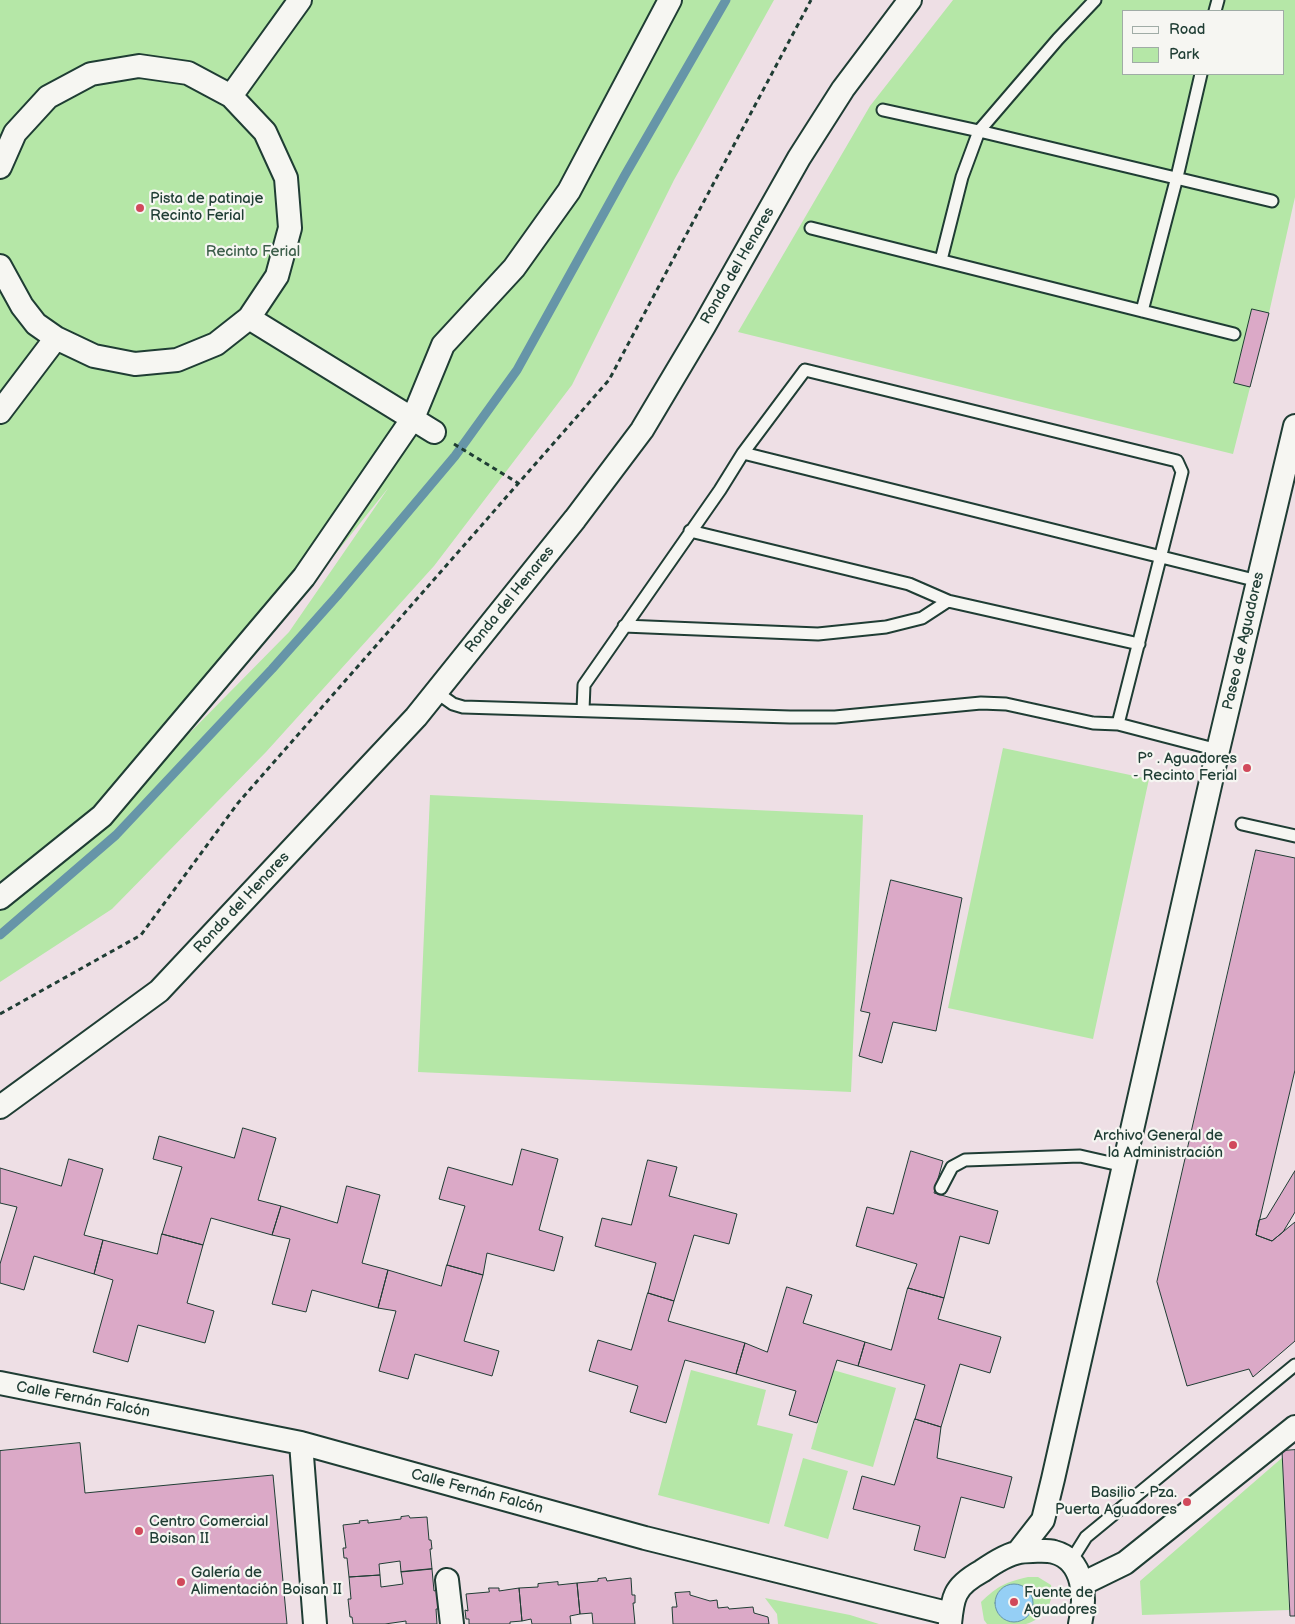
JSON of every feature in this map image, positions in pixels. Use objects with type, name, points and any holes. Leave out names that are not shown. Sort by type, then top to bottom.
[{"type":"street","points":[[231,96],[300,0]]},
{"type":"street","points":[[0,898],[102,816],[304,577],[413,418],[443,345],[514,268],[569,191],[670,0]]},
{"type":"street","name":"Ronda del Henares","points":[[0,1107],[159,991],[416,717],[575,519],[642,430],[704,326],[799,158],[843,89],[910,0]]},
{"type":"street","points":[[0,167],[8,128],[48,97],[91,74],[139,66],[188,74],[231,96],[265,132],[286,178],[290,228],[277,276],[249,318],[216,344],[177,360],[135,364],[94,356],[56,338],[36,324],[22,306],[0,266]]},
{"type":"street","points":[[249,318],[434,432]]},
{"type":"street","points":[[0,412],[56,338]]},
{"type":"street","name":"Paseo de Aguadores","points":[[1043,1520],[1218,750],[1295,426]]},
{"type":"street","name":"Calle Fernán Falcón","points":[[0,1383],[301,1443],[645,1538],[950,1619]]},
{"type":"street","points":[[1082,1584],[1125,1563],[1295,1427]]},
{"type":"street","points":[[301,1443],[315,1624]]},
{"type":"street","points":[[950,1619],[956,1593],[973,1576],[994,1563],[1018,1552],[1043,1520],[1063,1556],[1082,1584],[1084,1599],[1080,1624]]},
{"type":"street","points":[[1018,1552],[1063,1556]]},
{"type":"street","points":[[447,1580],[452,1624]]},
{"type":"lane","points":[[941,260],[962,177],[979,131],[1095,0]]},
{"type":"lane","points":[[1142,312],[1201,75]]},
{"type":"lane","points":[[882,110],[1177,177],[1272,201]]},
{"type":"lane","points":[[811,228],[1234,334]]},
{"type":"lane","points":[[583,710],[584,685],[720,490],[743,453],[805,370],[1177,461],[1182,472],[1118,724]]},
{"type":"lane","points":[[743,453],[1258,581]]},
{"type":"lane","points":[[690,531],[909,584],[948,600],[1139,644]]},
{"type":"lane","points":[[624,626],[818,634],[886,626],[922,618],[948,600]]},
{"type":"lane","points":[[436,692],[453,704],[464,707],[836,717],[981,703],[1006,704],[1093,722],[1118,724],[1218,750]]},
{"type":"lane","points":[[1242,824],[1295,836]]},
{"type":"lane","points":[[941,1188],[952,1166],[965,1160],[1080,1156],[1124,1166]]},
{"type":"lane","points":[[1063,1556],[1295,1365]]},
{"type":"path","points":[[0,1014],[141,935],[238,803],[609,380],[811,0]]},
{"type":"path","points":[[434,432],[518,483]]},
{"type":"green space","name":"Recinto Ferial","points":[[0,0],[774,0],[674,180],[572,385],[434,566],[266,752],[112,909],[0,982],[0,907],[101,823],[289,632],[389,487],[313,582],[97,811],[0,881]]},
{"type":"green space","points":[[953,0],[1295,0],[1295,197],[1269,313],[1233,454],[738,332],[870,106]]},
{"type":"green space","points":[[1003,748],[1149,779],[1093,1039],[948,1008]]},
{"type":"green space","points":[[430,795],[863,815],[851,1092],[418,1072]]},
{"type":"green space","points":[[691,1370],[766,1390],[757,1425],[793,1434],[769,1524],[658,1495]]},
{"type":"green space","points":[[833,1370],[896,1388],[873,1467],[811,1449]]},
{"type":"green space","points":[[1283,1457],[1289,1610],[1142,1615],[1140,1581]]},
{"type":"green space","points":[[803,1458],[848,1471],[828,1539],[784,1526]]},
{"type":"green space","points":[[1028,1577],[1038,1577],[1051,1585],[1050,1603],[1043,1614],[1026,1624],[987,1624],[984,1620],[981,1602],[1002,1585]]},
{"type":"green space","points":[[765,1598],[850,1615],[879,1624],[778,1624],[777,1614]]},
{"type":"water","name":"Fuente de Aguadores","points":[[1014,1584],[1028,1589],[1033,1603],[1028,1617],[1014,1622],[1000,1617],[995,1603],[1000,1589]]},
{"type":"building","points":[[1252,309],[1269,313],[1250,387],[1234,383]]},
{"type":"building","name":"Archivo General de la Administración","points":[[1256,850],[1295,858],[1295,1070],[1256,1235],[1272,1241],[1295,1222],[1295,1341],[1253,1377],[1249,1369],[1187,1386],[1157,1282]]},
{"type":"building","points":[[891,880],[962,898],[936,1031],[893,1022],[882,1063],[859,1056],[870,1013],[861,1011]]},
{"type":"building","points":[[243,1128],[276,1138],[258,1200],[281,1206],[272,1235],[211,1218],[203,1245],[162,1234],[182,1167],[153,1159],[159,1136],[234,1158]]},
{"type":"building","points":[[522,1149],[558,1159],[539,1230],[563,1237],[554,1271],[487,1253],[483,1275],[447,1265],[465,1206],[439,1199],[448,1167],[512,1185]]},
{"type":"building","points":[[911,1151],[943,1161],[934,1193],[998,1211],[989,1244],[960,1236],[944,1298],[908,1288],[917,1264],[856,1246],[867,1207],[893,1214]]},
{"type":"building","points":[[69,1159],[103,1169],[84,1235],[103,1240],[94,1274],[34,1256],[24,1290],[0,1283],[0,1264],[17,1207],[0,1203],[0,1168],[61,1186]]},
{"type":"building","points":[[648,1160],[677,1167],[669,1196],[737,1214],[729,1244],[694,1235],[674,1301],[648,1293],[656,1263],[595,1246],[602,1218],[631,1225]]},
{"type":"building","points":[[1295,1171],[1295,1212],[1283,1232],[1272,1241],[1256,1235],[1259,1220],[1266,1218]]},
{"type":"building","points":[[347,1186],[380,1195],[362,1263],[388,1270],[378,1308],[312,1290],[306,1312],[272,1304],[290,1239],[272,1235],[281,1206],[337,1223]]},
{"type":"building","points":[[162,1234],[203,1245],[187,1303],[214,1311],[205,1343],[138,1325],[128,1362],[93,1352],[113,1280],[94,1274],[103,1240],[157,1254]]},
{"type":"building","points":[[447,1265],[483,1275],[464,1341],[499,1351],[492,1376],[415,1354],[408,1379],[379,1371],[396,1311],[378,1308],[388,1270],[441,1286]]},
{"type":"building","points":[[787,1287],[812,1295],[803,1323],[865,1342],[858,1366],[837,1360],[817,1423],[789,1415],[796,1391],[736,1374],[745,1343],[767,1352]]},
{"type":"building","points":[[908,1288],[944,1298],[938,1319],[1001,1337],[990,1373],[960,1364],[941,1427],[915,1419],[925,1385],[858,1366],[865,1342],[891,1350]]},
{"type":"building","points":[[648,1293],[674,1301],[668,1321],[745,1343],[736,1374],[685,1360],[666,1423],[630,1412],[638,1386],[589,1371],[598,1340],[631,1350]]},
{"type":"building","points":[[915,1419],[941,1427],[937,1458],[1012,1477],[1004,1508],[961,1497],[945,1558],[914,1550],[920,1526],[853,1509],[862,1476],[894,1485]]},
{"type":"building","name":"Centro Comercial Boisan II","points":[[80,1443],[85,1493],[273,1475],[287,1624],[0,1624],[0,1451]]},
{"type":"building","points":[[1295,1450],[1295,1616],[1290,1616],[1282,1451]]},
{"type":"building","points":[[409,1516],[410,1518],[427,1517],[429,1540],[431,1540],[432,1549],[430,1549],[432,1569],[401,1572],[400,1561],[379,1564],[380,1575],[349,1577],[347,1558],[344,1558],[343,1548],[346,1548],[343,1525],[368,1520],[368,1523],[401,1519],[401,1517]]},
{"type":"building","points":[[432,1569],[434,1591],[437,1590],[439,1609],[436,1609],[437,1624],[406,1624],[406,1621],[385,1624],[353,1624],[352,1617],[350,1617],[348,1599],[351,1599],[349,1577],[380,1575],[381,1587],[403,1584],[401,1572]]},
{"type":"building","points":[[606,1578],[607,1581],[631,1578],[632,1595],[635,1595],[635,1603],[633,1603],[635,1624],[593,1624],[592,1613],[580,1614],[577,1583],[598,1581],[598,1579]]},
{"type":"building","points":[[558,1582],[558,1585],[577,1583],[580,1614],[570,1616],[571,1624],[532,1624],[531,1619],[522,1621],[519,1588],[538,1587],[538,1584]]},
{"type":"building","points":[[489,1588],[499,1588],[499,1591],[519,1588],[522,1621],[510,1622],[510,1624],[469,1624],[469,1619],[466,1619],[465,1610],[468,1611],[466,1594],[489,1592]]},
{"type":"building","points":[[690,1592],[690,1595],[710,1601],[717,1600],[718,1608],[753,1607],[754,1613],[768,1617],[769,1624],[673,1624],[672,1607],[677,1607],[675,1593]]},
{"type":"waterway","points":[[0,935],[116,835],[272,669],[337,596],[455,456],[517,370],[625,175],[726,0]]},
{"type":"place","name":"Pista de patinaje Recinto Ferial","points":[[140,208]]},
{"type":"place","name":"Pº . Aguadores - Recinto Ferial","points":[[1247,768]]},
{"type":"place","name":"Archivo General de la Administración","points":[[1233,1145]]},
{"type":"place","name":"Basilio - Pza. Puerta Aguadores","points":[[1187,1502]]},
{"type":"place","name":"Centro Comercial Boisan II","points":[[139,1531]]},
{"type":"place","name":"Galería de Alimentación Boisan II","points":[[181,1582]]},
{"type":"place","name":"Fuente de Aguadores","points":[[1014,1602]]}]
